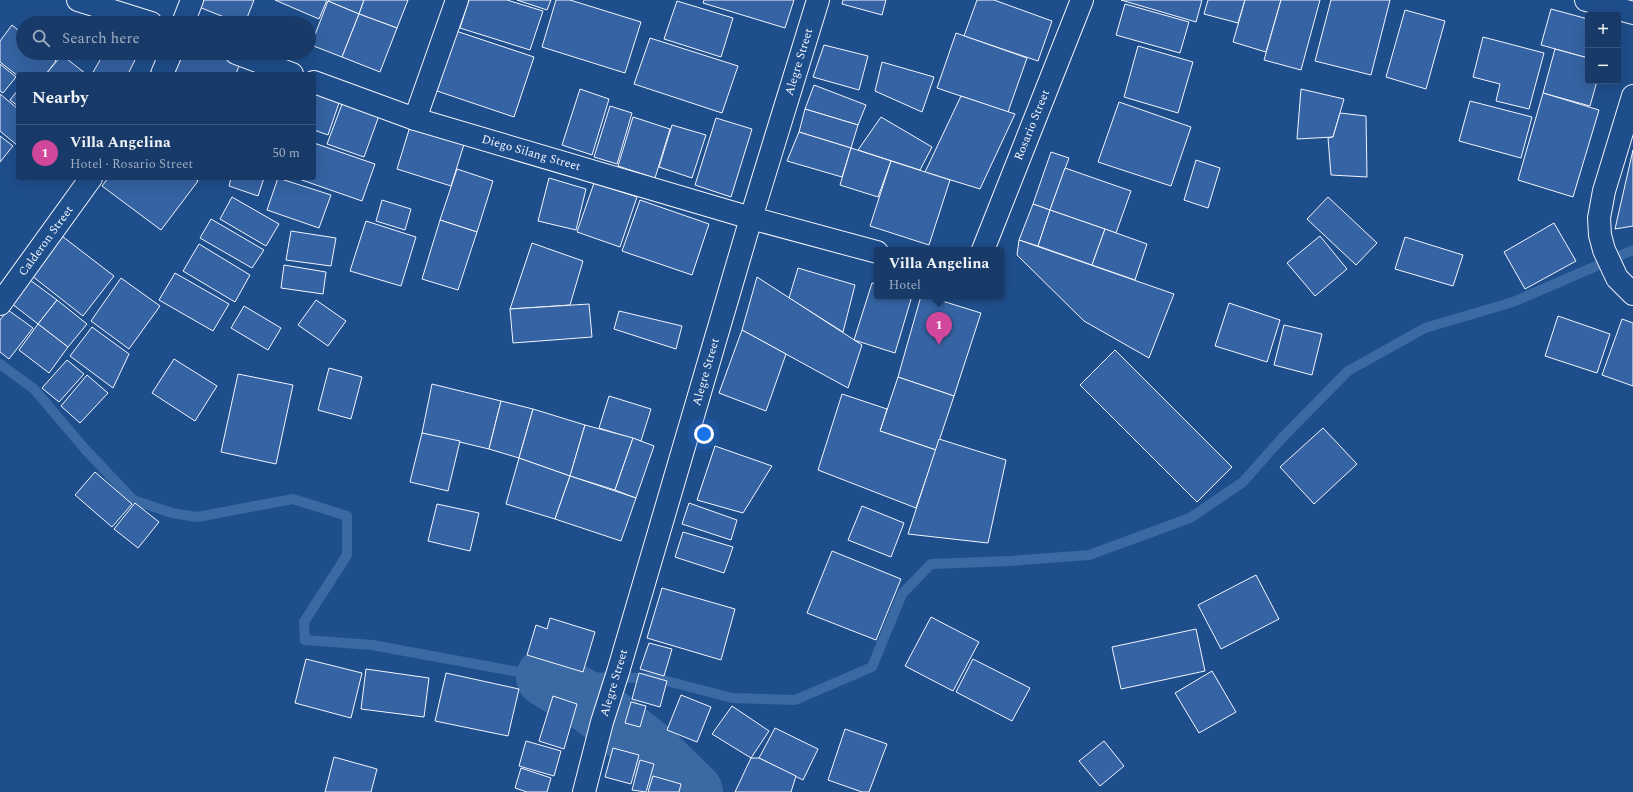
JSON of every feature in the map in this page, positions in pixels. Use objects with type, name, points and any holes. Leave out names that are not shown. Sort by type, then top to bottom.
[{"type":"street","points":[[78,0],[129,16]]},
{"type":"street","points":[[186,16],[192,0]]},
{"type":"street","points":[[415,119],[457,0]]},
{"type":"street","name":"Alegre Street","points":[[584,792],[602,722],[751,218],[818,0]]},
{"type":"street","name":"Rosario Street","points":[[984,247],[1082,0]]},
{"type":"street","points":[[1586,0],[1633,13]]},
{"type":"street","points":[[163,72],[168,60]]},
{"type":"street","points":[[255,60],[287,72]]},
{"type":"street","name":"Diego Silang Street","points":[[316,83],[415,119],[751,218],[874,251]]},
{"type":"street","points":[[1633,96],[1604,191],[1599,218],[1600,235],[1604,250],[1617,278],[1633,294]]},
{"type":"street","name":"Calderon Street","points":[[0,304],[90,180]]},
{"type":"building","points":[[196,0],[254,0],[248,16],[222,16],[194,5]]},
{"type":"building","points":[[275,0],[327,0],[319,19],[316,18],[316,16],[312,16]]},
{"type":"building","points":[[364,0],[359,14],[328,1]]},
{"type":"building","points":[[364,0],[408,0],[397,28],[359,14]]},
{"type":"building","points":[[469,0],[507,0],[543,11],[530,50],[460,28]]},
{"type":"building","points":[[517,0],[551,0],[547,10]]},
{"type":"building","points":[[556,0],[570,0],[641,22],[625,73],[542,47]]},
{"type":"building","points":[[704,0],[794,0],[785,28],[703,3]]},
{"type":"building","points":[[843,0],[886,0],[882,15],[842,4]]},
{"type":"building","points":[[977,0],[994,0],[1052,21],[1038,61],[964,36]]},
{"type":"building","points":[[1121,0],[1202,0],[1196,22]]},
{"type":"building","points":[[1208,0],[1245,0],[1238,23],[1204,14]]},
{"type":"building","points":[[1245,0],[1281,0],[1266,52],[1233,42]]},
{"type":"building","points":[[1281,0],[1320,0],[1301,70],[1264,60]]},
{"type":"building","points":[[1331,0],[1390,0],[1371,75],[1315,61]]},
{"type":"building","points":[[328,1],[359,14],[342,57],[316,47],[316,32]]},
{"type":"building","points":[[677,1],[733,18],[721,57],[664,39]]},
{"type":"building","points":[[1125,4],[1189,22],[1180,53],[1116,35]]},
{"type":"building","points":[[1551,9],[1585,18],[1585,57],[1541,45]]},
{"type":"building","points":[[1405,10],[1445,21],[1426,89],[1386,77]]},
{"type":"building","points":[[359,14],[397,28],[380,72],[342,57]]},
{"type":"building","points":[[12,25],[16,28],[16,60],[56,61],[48,72],[16,72],[16,74],[0,62],[0,41]]},
{"type":"building","points":[[456,31],[534,57],[514,117],[437,91]]},
{"type":"building","points":[[956,33],[1027,58],[1008,112],[937,88]]},
{"type":"building","points":[[1483,37],[1544,53],[1529,109],[1496,101],[1500,84],[1473,77]]},
{"type":"building","points":[[650,38],[738,66],[722,113],[634,84]]},
{"type":"building","points":[[824,45],[868,56],[859,90],[813,77]]},
{"type":"building","points":[[1138,46],[1193,62],[1178,113],[1124,97]]},
{"type":"building","points":[[1555,49],[1585,57],[1585,84],[1596,84],[1590,106],[1543,93]]},
{"type":"building","points":[[58,60],[68,60],[83,72],[48,72]]},
{"type":"building","points":[[100,60],[135,60],[129,72],[93,72]]},
{"type":"building","points":[[174,60],[232,60],[240,63],[237,72],[169,72]]},
{"type":"building","points":[[882,62],[934,77],[922,112],[875,91]]},
{"type":"building","points":[[0,64],[16,77],[3,93],[0,91]]},
{"type":"building","points":[[814,85],[866,105],[858,125],[805,109]]},
{"type":"building","points":[[580,89],[609,99],[592,155],[562,145]]},
{"type":"building","points":[[1301,89],[1344,99],[1333,137],[1297,139]]},
{"type":"building","points":[[16,92],[16,104],[10,100]]},
{"type":"building","points":[[316,92],[340,100],[328,135],[316,131]]},
{"type":"building","points":[[1543,93],[1599,110],[1573,197],[1518,180]]},
{"type":"building","points":[[0,94],[16,107],[16,144],[0,131]]},
{"type":"building","points":[[961,96],[1015,114],[980,189],[925,172]]},
{"type":"building","points":[[344,99],[380,113],[364,157],[327,144]]},
{"type":"building","points":[[1470,101],[1532,117],[1521,158],[1459,141]]},
{"type":"building","points":[[1119,102],[1191,127],[1171,186],[1098,162]]},
{"type":"building","points":[[610,106],[632,113],[617,164],[594,157]]},
{"type":"building","points":[[805,109],[858,125],[851,148],[799,132]]},
{"type":"building","points":[[1340,113],[1366,116],[1367,177],[1331,175],[1328,138],[1333,137]]},
{"type":"building","points":[[633,117],[670,129],[655,178],[618,166]]},
{"type":"building","points":[[881,117],[932,147],[920,170],[858,150]]},
{"type":"building","points":[[716,118],[752,129],[731,197],[695,185]]},
{"type":"building","points":[[412,120],[466,138],[451,186],[397,169]]},
{"type":"building","points":[[672,125],[706,135],[692,178],[659,167]]},
{"type":"building","points":[[799,132],[851,148],[842,177],[787,161]]},
{"type":"building","points":[[0,136],[13,146],[0,162]]},
{"type":"building","points":[[316,144],[375,164],[362,201],[302,180],[316,180]]},
{"type":"building","points":[[851,148],[891,161],[878,197],[840,185]]},
{"type":"building","points":[[1633,150],[1633,226],[1615,229]]},
{"type":"building","points":[[1051,152],[1069,158],[1050,210],[1033,204]]},
{"type":"building","points":[[1196,160],[1220,168],[1208,208],[1184,200]]},
{"type":"building","points":[[891,161],[950,180],[929,245],[870,226]]},
{"type":"building","points":[[1065,168],[1131,191],[1116,233],[1050,210]]},
{"type":"building","points":[[457,169],[493,181],[477,232],[440,220]]},
{"type":"building","points":[[549,178],[586,189],[576,230],[538,221]]},
{"type":"building","points":[[106,180],[198,181],[161,230],[102,186]]},
{"type":"building","points":[[230,180],[263,180],[258,196],[229,186]]},
{"type":"building","points":[[277,180],[284,180],[331,195],[319,228],[267,210]]},
{"type":"building","points":[[594,183],[637,197],[620,247],[577,232]]},
{"type":"building","points":[[232,197],[279,224],[266,246],[220,219]]},
{"type":"building","points":[[1328,197],[1377,243],[1356,265],[1307,219]]},
{"type":"building","points":[[382,200],[411,209],[405,230],[376,221]]},
{"type":"building","points":[[640,200],[709,224],[692,275],[622,251]]},
{"type":"building","points":[[1033,204],[1050,210],[1038,246],[1019,240]]},
{"type":"building","points":[[1050,210],[1105,229],[1092,265],[1038,246]]},
{"type":"building","points":[[211,219],[264,250],[252,268],[200,238]]},
{"type":"building","points":[[440,220],[477,232],[458,290],[422,279]]},
{"type":"building","points":[[366,221],[416,237],[401,286],[350,271]]},
{"type":"building","points":[[1554,223],[1576,261],[1525,289],[1504,252]]},
{"type":"building","points":[[1105,229],[1147,244],[1135,280],[1092,265]]},
{"type":"building","points":[[291,231],[336,238],[331,266],[286,260]]},
{"type":"building","points":[[58,233],[114,276],[83,316],[27,272]]},
{"type":"building","points":[[1320,236],[1347,269],[1315,296],[1287,263]]},
{"type":"building","points":[[1405,237],[1463,255],[1453,286],[1395,269]]},
{"type":"building","points":[[1019,240],[1174,294],[1149,358],[1084,321],[1017,255]]},
{"type":"building","points":[[532,243],[583,261],[570,305],[510,309]]},
{"type":"building","points":[[199,244],[250,275],[235,302],[183,271]]},
{"type":"building","points":[[284,265],[326,272],[323,294],[281,288]]},
{"type":"building","points":[[798,268],[855,285],[843,332],[789,298]]},
{"type":"building","points":[[175,273],[229,304],[213,331],[159,300]]},
{"type":"building","points":[[26,277],[57,300],[38,324],[7,300]]},
{"type":"building","points":[[757,277],[862,345],[848,388],[742,330]]},
{"type":"building","points":[[121,278],[160,306],[129,349],[91,321]]},
{"type":"building","points":[[872,283],[874,283],[874,299],[911,299],[895,353],[854,340]]},
{"type":"building","points":[[920,299],[936,299],[981,313],[954,396],[898,377]]},
{"type":"building","points":[[57,300],[87,324],[68,347],[38,324]]},
{"type":"building","points":[[316,300],[346,321],[328,346],[298,325]]},
{"type":"building","points":[[1229,303],[1280,320],[1267,362],[1215,346]]},
{"type":"building","points":[[589,304],[592,337],[513,343],[510,309]]},
{"type":"building","points":[[244,306],[281,328],[268,350],[231,328]]},
{"type":"building","points":[[8,310],[33,328],[9,359],[0,352],[0,320]]},
{"type":"building","points":[[619,311],[682,326],[676,349],[614,329]]},
{"type":"building","points":[[1558,316],[1610,334],[1597,373],[1545,356]]},
{"type":"building","points":[[1622,319],[1633,323],[1633,386],[1602,375]]},
{"type":"building","points":[[38,324],[68,347],[49,373],[19,350]]},
{"type":"building","points":[[1284,325],[1322,334],[1312,375],[1274,365]]},
{"type":"building","points":[[92,327],[129,354],[113,388],[70,356]]},
{"type":"building","points":[[742,330],[786,354],[766,411],[719,393]]},
{"type":"building","points":[[1115,350],[1232,467],[1197,502],[1080,385]]},
{"type":"building","points":[[174,359],[217,386],[195,421],[152,393]]},
{"type":"building","points":[[67,360],[84,374],[59,402],[42,388]]},
{"type":"building","points":[[329,368],[362,377],[351,419],[318,410]]},
{"type":"building","points":[[238,374],[293,385],[276,464],[221,452]]},
{"type":"building","points":[[87,375],[108,393],[80,423],[61,406]]},
{"type":"building","points":[[898,377],[954,396],[936,450],[880,431]]},
{"type":"building","points":[[432,384],[501,401],[489,449],[422,433]]},
{"type":"building","points":[[842,394],[887,409],[880,431],[936,450],[916,508],[818,470]]},
{"type":"building","points":[[609,396],[651,409],[641,441],[599,428]]},
{"type":"building","points":[[501,401],[533,409],[519,458],[489,449]]},
{"type":"building","points":[[533,409],[585,425],[570,476],[519,458]]},
{"type":"building","points":[[585,425],[633,438],[615,490],[570,476]]},
{"type":"building","points":[[1323,428],[1357,464],[1314,504],[1280,467]]},
{"type":"building","points":[[422,433],[460,441],[448,491],[410,482]]},
{"type":"building","points":[[633,438],[654,446],[636,498],[615,490]]},
{"type":"building","points":[[939,439],[1006,460],[988,543],[908,534]]},
{"type":"building","points":[[715,446],[772,466],[743,513],[697,500]]},
{"type":"building","points":[[519,458],[570,476],[555,519],[506,504]]},
{"type":"building","points":[[95,472],[132,504],[112,527],[75,495]]},
{"type":"building","points":[[570,476],[636,498],[621,541],[555,519]]},
{"type":"building","points":[[135,503],[159,522],[138,548],[114,529]]},
{"type":"building","points":[[689,503],[737,520],[731,540],[682,524]]},
{"type":"building","points":[[437,504],[479,513],[470,551],[428,541]]},
{"type":"building","points":[[862,506],[904,523],[891,557],[848,540]]},
{"type":"building","points":[[683,532],[733,547],[724,573],[675,557]]},
{"type":"building","points":[[832,551],[901,579],[876,640],[807,613]]},
{"type":"building","points":[[1256,575],[1279,619],[1221,649],[1198,605]]},
{"type":"building","points":[[662,588],[735,609],[721,660],[647,638]]},
{"type":"building","points":[[931,617],[979,642],[953,691],[905,666]]},
{"type":"building","points":[[550,618],[595,632],[583,672],[527,655],[536,625],[547,629]]},
{"type":"building","points":[[1196,629],[1205,671],[1121,689],[1112,647]]},
{"type":"building","points":[[649,643],[672,649],[664,676],[640,669]]},
{"type":"building","points":[[306,659],[362,673],[351,718],[295,703]]},
{"type":"building","points":[[973,659],[1030,688],[1012,721],[956,692]]},
{"type":"building","points":[[366,669],[429,678],[424,717],[361,709]]},
{"type":"building","points":[[1212,671],[1236,712],[1199,733],[1175,693]]},
{"type":"building","points":[[446,673],[519,689],[508,736],[435,721]]},
{"type":"building","points":[[639,673],[667,681],[660,707],[632,699]]},
{"type":"building","points":[[681,695],[711,707],[697,742],[667,730]]},
{"type":"building","points":[[553,696],[577,704],[564,749],[539,741]]},
{"type":"building","points":[[631,702],[646,706],[640,727],[625,723]]},
{"type":"building","points":[[732,706],[769,731],[751,758],[712,734]]},
{"type":"building","points":[[775,728],[818,749],[803,780],[759,758]]},
{"type":"building","points":[[845,729],[887,744],[869,792],[862,792],[828,780]]},
{"type":"building","points":[[526,741],[561,751],[554,776],[519,766]]},
{"type":"building","points":[[1104,741],[1124,766],[1100,786],[1079,761]]},
{"type":"building","points":[[613,748],[639,755],[631,784],[605,777]]},
{"type":"building","points":[[334,757],[377,769],[371,792],[325,792]]},
{"type":"building","points":[[751,758],[759,758],[796,776],[791,792],[735,792]]},
{"type":"building","points":[[640,760],[654,764],[646,792],[632,790]]},
{"type":"building","points":[[521,768],[551,778],[547,792],[527,792],[515,788]]},
{"type":"building","points":[[653,776],[681,784],[679,792],[648,792]]},
{"type":"waterway","points":[[0,364],[34,389],[84,448],[133,500],[172,513],[197,517],[293,499],[347,516],[347,555],[304,622],[305,640],[372,645],[546,677],[655,678],[732,698],[795,700],[872,667],[902,594],[931,564],[1010,561],[1089,555],[1190,518],[1243,482],[1282,438],[1348,371],[1425,328],[1513,302],[1633,250]]},
{"type":"waterway","points":[[546,677],[591,704],[652,752],[693,792]]},
{"type":"place","name":"Villa Angelina","points":[[939,345]]}]
